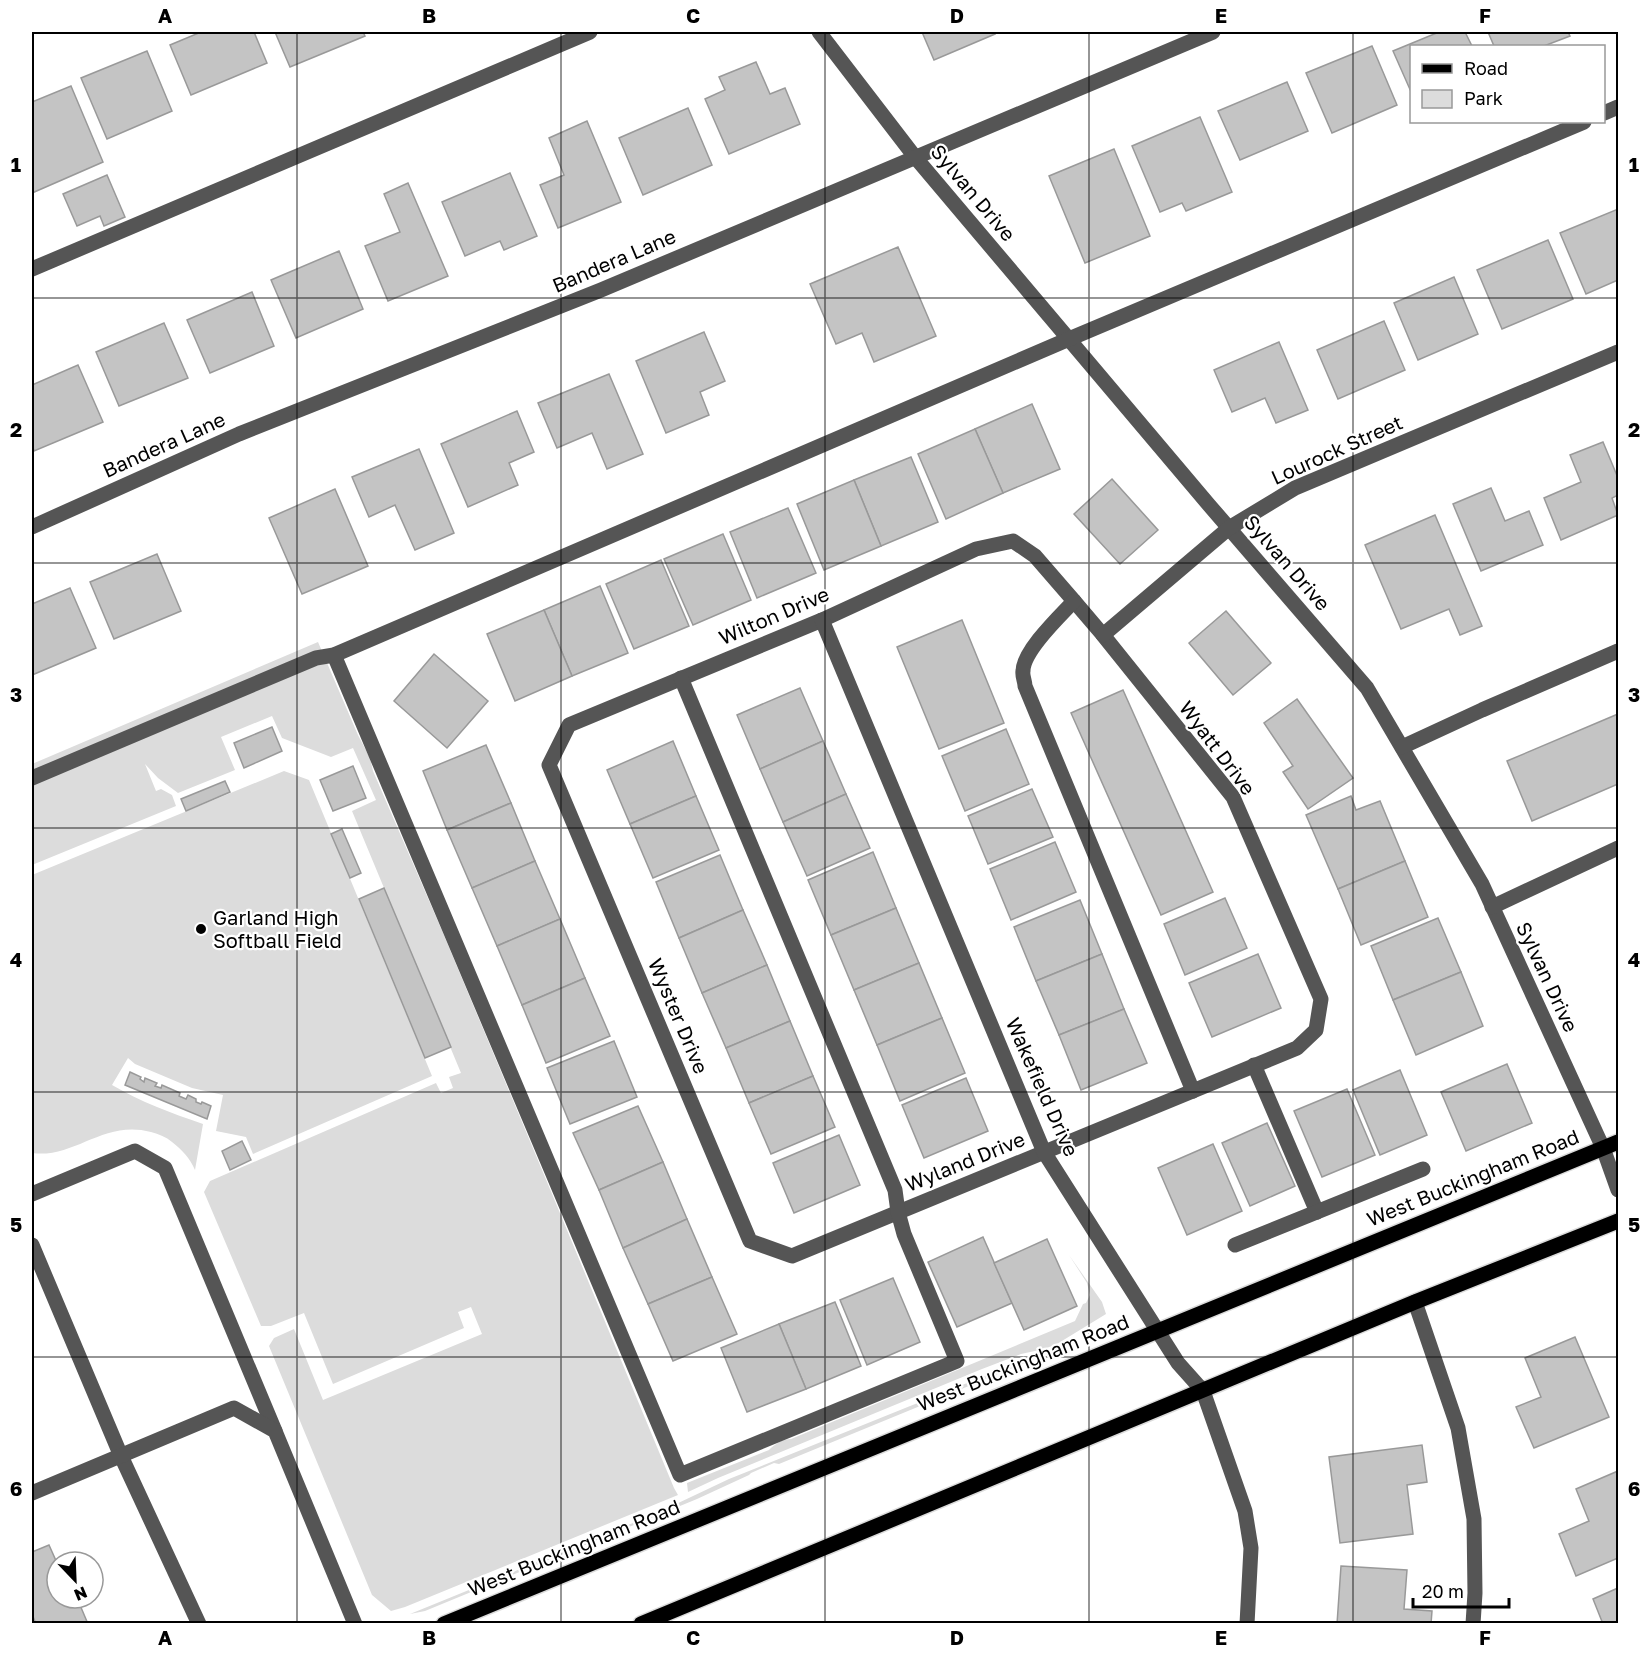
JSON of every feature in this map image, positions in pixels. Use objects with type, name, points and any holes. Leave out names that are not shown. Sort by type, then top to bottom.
[{"type":"main road","name":"West Buckingham Road","points":[[444,1623],[1618,1142]]},
{"type":"main road","points":[[641,1623],[1415,1302],[1618,1221]]},
{"type":"street","points":[[32,269],[590,32]]},
{"type":"street","name":"Sylvan Drive","points":[[819,32],[915,157],[1367,688],[1482,884],[1603,1148],[1618,1190]]},
{"type":"street","name":"Bandera Lane","points":[[32,527],[239,434],[601,290],[1213,32]]},
{"type":"street","points":[[32,778],[315,658],[334,656],[1069,339],[1582,123]]},
{"type":"street","name":"Lourock Street","points":[[1103,635],[1229,528],[1295,488],[1618,352]]},
{"type":"street","name":"Wilton Drive","points":[[549,765],[569,725],[822,620],[976,549],[1012,541],[1035,556]]},
{"type":"street","name":"Wyatt Drive","points":[[1035,556],[1103,635],[1233,797],[1321,999],[1316,1030]]},
{"type":"street","points":[[1074,601],[1037,642],[1027,658],[1023,671],[1025,686],[1193,1091]]},
{"type":"street","name":"Wakefield Drive","points":[[822,620],[1044,1152],[1178,1363],[1203,1391],[1245,1510],[1251,1548],[1247,1623]]},
{"type":"street","points":[[1402,747],[1618,651]]},
{"type":"street","points":[[334,656],[680,1475],[957,1361],[904,1234],[898,1212],[896,1190],[681,678]]},
{"type":"street","name":"Wyster Drive","points":[[549,765],[750,1241],[792,1256]]},
{"type":"street","points":[[1492,906],[1618,848]]},
{"type":"street","name":"Wyland Drive","points":[[792,1256],[1296,1048],[1316,1030]]},
{"type":"street","points":[[1254,1065],[1317,1212]]},
{"type":"street","points":[[32,1194],[135,1151],[165,1168],[355,1623]]},
{"type":"street","points":[[1235,1245],[1423,1168]]},
{"type":"street","points":[[32,1245],[121,1456],[199,1623]]},
{"type":"street","points":[[1415,1302],[1458,1428],[1474,1519],[1473,1623]]},
{"type":"street","points":[[32,1493],[234,1408],[275,1431]]},
{"type":"green space","points":[[318,642],[370,758],[373,771],[678,1495],[391,1611],[372,1595],[269,1346],[274,1338],[294,1329],[323,1400],[482,1334],[471,1307],[458,1312],[464,1328],[333,1384],[304,1313],[271,1326],[261,1326],[204,1192],[210,1181],[436,1083],[441,1093],[453,1088],[449,1077],[461,1073],[352,811],[376,800],[353,748],[331,757],[282,738],[272,716],[221,737],[235,770],[178,793],[158,778],[145,764],[156,791],[161,789],[172,795],[176,806],[32,865],[32,764]]},
{"type":"green space","name":"Garland High Softball Field","points":[[284,771],[309,780],[432,1076],[253,1154],[246,1137],[216,1131],[223,1095],[192,1088],[135,1064],[128,1058],[112,1085],[156,1107],[203,1124],[195,1170],[176,1145],[162,1136],[134,1129],[104,1135],[62,1150],[32,1153],[32,875]]},
{"type":"green space","points":[[1069,1255],[1102,1302],[1106,1314],[1057,1344],[1021,1354],[982,1369],[688,1492],[687,1483],[769,1450],[782,1441],[1075,1321],[1090,1295],[1087,1283]]},
{"type":"green space","points":[[1037,1358],[779,1464],[774,1463],[697,1499],[425,1611],[410,1614],[655,1514],[729,1479],[1024,1360]]},
{"type":"building","points":[[201,32],[254,32],[267,63],[191,95],[170,45]]},
{"type":"building","points":[[275,32],[363,32],[365,36],[290,67]]},
{"type":"building","points":[[922,32],[994,32],[995,34],[934,60]]},
{"type":"building","points":[[1439,32],[1465,32],[1472,45],[1410,45],[1410,89],[1393,51]]},
{"type":"building","points":[[1488,32],[1568,32],[1570,36],[1547,45],[1494,45]]},
{"type":"building","points":[[1372,46],[1397,105],[1332,133],[1306,73]]},
{"type":"building","points":[[147,51],[172,111],[107,139],[81,78]]},
{"type":"building","points":[[756,62],[770,94],[785,88],[800,124],[729,154],[705,99],[725,90],[719,77]]},
{"type":"building","points":[[1287,82],[1308,131],[1240,160],[1218,111]]},
{"type":"building","points":[[71,86],[103,162],[32,193],[32,102]]},
{"type":"building","points":[[688,108],[712,165],[643,195],[619,138]]},
{"type":"building","points":[[1200,117],[1232,192],[1186,211],[1182,203],[1160,212],[1132,146]]},
{"type":"building","points":[[587,121],[621,202],[558,228],[540,185],[564,175],[549,138]]},
{"type":"building","points":[[1114,149],[1150,236],[1085,263],[1049,176]]},
{"type":"building","points":[[510,173],[537,236],[504,250],[500,241],[465,256],[442,202]]},
{"type":"building","points":[[107,175],[125,217],[104,226],[100,216],[77,226],[63,194]]},
{"type":"building","points":[[408,183],[448,276],[388,301],[365,246],[400,232],[384,194]]},
{"type":"building","points":[[1618,209],[1618,280],[1586,294],[1560,233]]},
{"type":"building","points":[[1548,240],[1573,299],[1502,329],[1477,270]]},
{"type":"building","points":[[898,247],[936,336],[874,362],[862,333],[836,344],[810,284]]},
{"type":"building","points":[[339,251],[363,309],[296,338],[271,280]]},
{"type":"building","points":[[1454,277],[1478,334],[1418,360],[1394,303]]},
{"type":"building","points":[[252,292],[274,346],[210,373],[187,320]]},
{"type":"building","points":[[1384,321],[1405,370],[1338,399],[1317,350]]},
{"type":"building","points":[[164,323],[188,378],[119,406],[96,352]]},
{"type":"building","points":[[704,332],[725,381],[700,392],[709,415],[666,433],[636,361]]},
{"type":"building","points":[[1279,342],[1308,410],[1276,423],[1265,398],[1232,412],[1214,370]]},
{"type":"building","points":[[78,365],[103,422],[34,451],[32,385]]},
{"type":"building","points":[[609,374],[643,454],[607,469],[592,433],[557,448],[538,403]]},
{"type":"building","points":[[1032,404],[1060,469],[1003,493],[975,429]]},
{"type":"building","points":[[517,411],[534,452],[509,463],[518,485],[468,507],[441,444]]},
{"type":"building","points":[[975,429],[1003,493],[946,519],[918,454]]},
{"type":"building","points":[[1603,442],[1618,478],[1618,495],[1612,498],[1618,515],[1561,540],[1544,498],[1581,482],[1570,455]]},
{"type":"building","points":[[419,449],[454,533],[415,550],[395,505],[369,517],[352,477]]},
{"type":"building","points":[[911,457],[938,522],[881,546],[854,480]]},
{"type":"building","points":[[1112,479],[1158,530],[1120,564],[1074,514]]},
{"type":"building","points":[[854,480],[881,546],[824,570],[797,504]]},
{"type":"building","points":[[1491,488],[1505,521],[1529,511],[1543,545],[1481,571],[1453,504]]},
{"type":"building","points":[[335,489],[368,566],[302,594],[269,518]]},
{"type":"building","points":[[788,508],[816,573],[757,598],[730,532]]},
{"type":"building","points":[[1435,515],[1482,626],[1460,635],[1449,609],[1401,629],[1365,545]]},
{"type":"building","points":[[723,534],[751,600],[693,625],[664,559]]},
{"type":"building","points":[[157,554],[181,611],[114,639],[90,582]]},
{"type":"building","points":[[661,560],[689,626],[634,649],[606,584]]},
{"type":"building","points":[[600,586],[628,653],[572,676],[544,610]]},
{"type":"building","points":[[70,588],[96,648],[32,675],[32,604]]},
{"type":"building","points":[[544,610],[572,676],[515,701],[487,634]]},
{"type":"building","points":[[1226,611],[1271,663],[1233,695],[1189,643]]},
{"type":"building","points":[[962,620],[1004,723],[939,749],[897,647]]},
{"type":"building","points":[[434,654],[488,701],[447,748],[394,701]]},
{"type":"building","points":[[800,688],[823,741],[760,769],[737,715]]},
{"type":"building","points":[[1123,690],[1213,892],[1161,915],[1071,713]]},
{"type":"building","points":[[1297,699],[1353,778],[1308,809],[1283,772],[1293,766],[1264,723]]},
{"type":"building","points":[[1618,714],[1618,784],[1532,821],[1507,761]]},
{"type":"building","points":[[272,727],[282,751],[244,768],[234,743]]},
{"type":"building","points":[[1006,729],[1029,784],[965,811],[942,756]]},
{"type":"building","points":[[673,741],[696,796],[630,824],[607,770]]},
{"type":"building","points":[[823,741],[846,794],[783,822],[760,769]]},
{"type":"building","points":[[486,745],[511,803],[447,830],[423,771]]},
{"type":"building","points":[[353,766],[366,798],[333,811],[320,780]]},
{"type":"building","points":[[225,781],[230,792],[186,811],[181,799]]},
{"type":"building","points":[[1032,789],[1053,837],[988,864],[968,816]]},
{"type":"building","points":[[846,794],[870,848],[807,876],[783,822]]},
{"type":"building","points":[[696,796],[719,850],[653,878],[630,824]]},
{"type":"building","points":[[1351,796],[1356,810],[1380,801],[1405,861],[1338,889],[1306,815]]},
{"type":"building","points":[[511,803],[535,861],[472,888],[447,830]]},
{"type":"building","points":[[342,829],[361,873],[350,878],[331,834]]},
{"type":"building","points":[[1055,842],[1076,892],[1011,920],[990,869]]},
{"type":"building","points":[[873,852],[896,908],[831,935],[808,880]]},
{"type":"building","points":[[720,855],[743,910],[679,938],[656,882]]},
{"type":"building","points":[[535,861],[560,919],[497,946],[472,888]]},
{"type":"building","points":[[1405,861],[1428,917],[1361,945],[1338,889]]},
{"type":"building","points":[[384,888],[451,1047],[425,1058],[359,899]]},
{"type":"building","points":[[1225,898],[1247,948],[1185,975],[1164,924]]},
{"type":"building","points":[[1080,900],[1102,954],[1036,981],[1014,927]]},
{"type":"building","points":[[896,908],[919,963],[854,990],[831,935]]},
{"type":"building","points":[[743,910],[767,965],[702,993],[679,938]]},
{"type":"building","points":[[1438,918],[1461,972],[1393,1000],[1371,946]]},
{"type":"building","points":[[560,919],[585,978],[522,1005],[497,946]]},
{"type":"building","points":[[1102,954],[1124,1009],[1059,1035],[1036,981]]},
{"type":"building","points":[[1258,954],[1281,1008],[1212,1037],[1189,983]]},
{"type":"building","points":[[919,963],[942,1018],[877,1045],[854,990]]},
{"type":"building","points":[[767,965],[790,1021],[726,1048],[702,993]]},
{"type":"building","points":[[1461,972],[1483,1026],[1416,1055],[1393,1000]]},
{"type":"building","points":[[585,978],[610,1036],[546,1063],[522,1005]]},
{"type":"building","points":[[1124,1009],[1147,1063],[1081,1090],[1059,1035]]},
{"type":"building","points":[[942,1018],[965,1073],[900,1101],[877,1045]]},
{"type":"building","points":[[790,1021],[813,1076],[749,1103],[726,1048]]},
{"type":"building","points":[[614,1041],[637,1097],[570,1124],[547,1068]]},
{"type":"building","points":[[1507,1064],[1532,1123],[1466,1151],[1441,1092]]},
{"type":"building","points":[[1400,1070],[1427,1135],[1380,1155],[1353,1090]]},
{"type":"building","points":[[130,1072],[141,1077],[140,1079],[144,1082],[145,1078],[157,1083],[155,1086],[161,1088],[162,1085],[180,1093],[179,1096],[186,1099],[188,1095],[196,1099],[196,1102],[211,1106],[207,1119],[125,1085]]},
{"type":"building","points":[[813,1076],[835,1127],[771,1154],[749,1103]]},
{"type":"building","points":[[966,1078],[988,1131],[924,1158],[902,1105]]},
{"type":"building","points":[[1347,1089],[1375,1155],[1322,1177],[1294,1111]]},
{"type":"building","points":[[638,1106],[663,1162],[599,1190],[573,1133]]},
{"type":"building","points":[[1267,1123],[1295,1186],[1250,1206],[1222,1143]]},
{"type":"building","points":[[839,1135],[860,1185],[794,1213],[773,1163]]},
{"type":"building","points":[[242,1141],[251,1160],[230,1170],[222,1151]]},
{"type":"building","points":[[1213,1144],[1242,1211],[1187,1235],[1158,1168]]},
{"type":"building","points":[[663,1162],[687,1219],[623,1248],[599,1190]]},
{"type":"building","points":[[687,1219],[712,1277],[648,1304],[623,1248]]},
{"type":"building","points":[[983,1237],[1012,1303],[957,1327],[928,1262]]},
{"type":"building","points":[[1047,1239],[1077,1306],[1024,1330],[994,1263]]},
{"type":"building","points":[[712,1277],[737,1334],[673,1361],[648,1304]]},
{"type":"building","points":[[893,1278],[920,1342],[867,1365],[840,1300]]},
{"type":"building","points":[[835,1302],[861,1366],[806,1389],[779,1324]]},
{"type":"building","points":[[779,1324],[806,1389],[747,1412],[721,1348]]},
{"type":"building","points":[[1575,1337],[1609,1417],[1534,1448],[1516,1407],[1541,1397],[1525,1358]]},
{"type":"building","points":[[1422,1445],[1427,1482],[1407,1485],[1413,1534],[1340,1543],[1329,1457]]},
{"type":"building","points":[[1618,1471],[1618,1558],[1576,1576],[1559,1534],[1589,1521],[1576,1489]]},
{"type":"building","points":[[49,1545],[51,1550],[45,1550],[45,1610],[82,1610],[88,1624],[36,1624],[32,1614],[32,1552]]},
{"type":"building","points":[[1341,1566],[1407,1570],[1404,1609],[1432,1611],[1431,1624],[1337,1624]]},
{"type":"building","points":[[1618,1588],[1618,1624],[1603,1624],[1593,1599]]},
{"type":"place","name":"Garland High Softball Field","points":[[201,929]]}]
